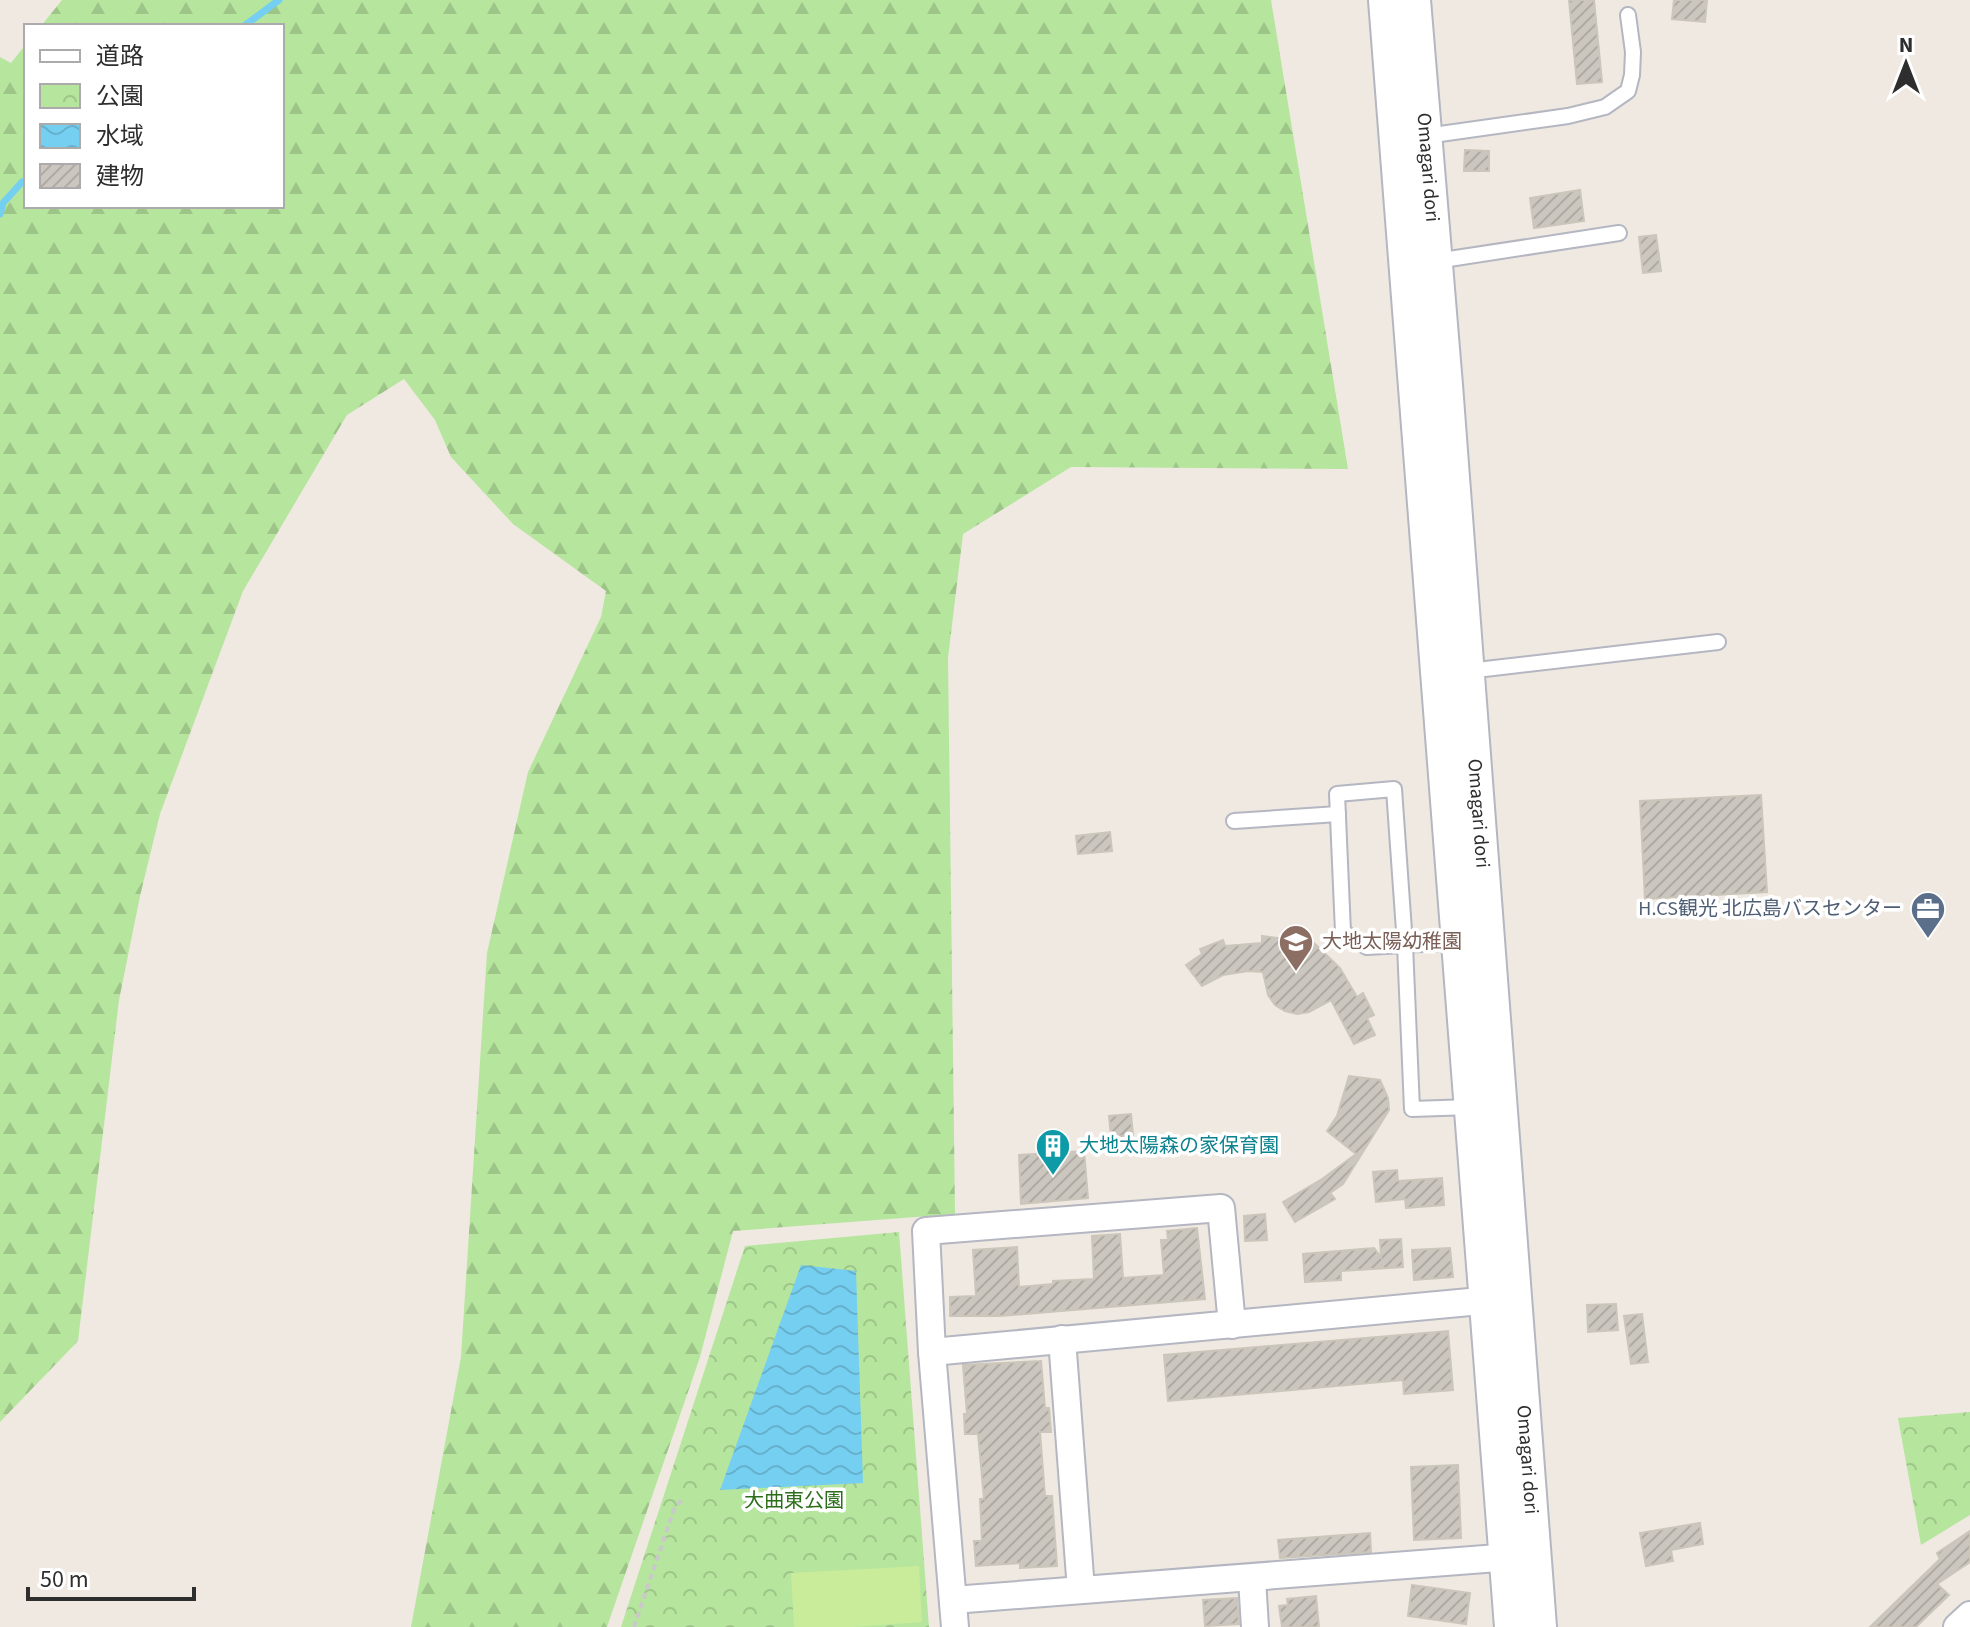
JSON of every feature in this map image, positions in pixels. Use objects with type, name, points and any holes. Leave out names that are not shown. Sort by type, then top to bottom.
[{"type":"street","name":"Omagari dori","points":[[1385,0],[1472,1107],[1501,1299]]},
{"type":"street","name":"Omagari dori","points":[[1414,0],[1467,671],[1501,1299],[1520,1556],[1511,1627]]},
{"type":"street","points":[[955,1627],[932,1352],[926,1231],[1221,1208],[1232,1325]]},
{"type":"street","points":[[932,1352],[1501,1299]]},
{"type":"street","points":[[1062,1339],[1081,1590]]},
{"type":"street","name":"Omagari dori","points":[[1520,1556],[1540,1627]]},
{"type":"street","points":[[953,1600],[1520,1556]]},
{"type":"street","points":[[1252,1579],[1255,1627]]},
{"type":"street","points":[[1957,1627],[1970,1615]]},
{"type":"lane","points":[[1426,136],[1568,116],[1605,107],[1628,91],[1633,52],[1628,15]]},
{"type":"lane","points":[[1436,261],[1619,233]]},
{"type":"lane","points":[[1467,671],[1718,642]]},
{"type":"lane","points":[[1459,942],[1405,945],[1367,947],[1343,932],[1337,794],[1394,789],[1405,945],[1412,1109],[1472,1107]]},
{"type":"lane","points":[[1234,821],[1338,814]]},
{"type":"path","points":[[634,1627],[674,1509],[683,1498]]},
{"type":"green space","points":[[62,0],[1271,0],[1348,469],[1071,467],[963,534],[948,658],[955,1214],[733,1231],[700,1357],[607,1627],[411,1627],[461,1357],[487,953],[528,772],[601,617],[606,591],[513,524],[451,457],[435,420],[404,379],[347,415],[243,591],[160,814],[140,896],[119,1000],[78,1341],[0,1422],[0,57],[11,63],[24,47],[24,208],[284,208],[284,24],[43,24]]},
{"type":"green space","name":"大曲東公園","points":[[899,1232],[929,1627],[621,1627],[745,1246]]},
{"type":"green space","points":[[1970,1412],[1970,1515],[1921,1545],[1898,1418]]},
{"type":"green space","points":[[919,1566],[922,1622],[794,1627],[791,1573]]},
{"type":"water","points":[[801,1265],[856,1271],[863,1483],[720,1490]]},
{"type":"building","points":[[1569,0],[1594,0],[1602,82],[1577,84]]},
{"type":"building","points":[[1674,0],[1707,0],[1705,22],[1672,19]]},
{"type":"building","points":[[1465,150],[1489,151],[1489,171],[1464,171]]},
{"type":"building","points":[[1580,190],[1584,221],[1534,228],[1530,198]]},
{"type":"building","points":[[1656,235],[1661,271],[1643,273],[1639,237]]},
{"type":"building","points":[[1761,795],[1767,892],[1645,899],[1640,801]]},
{"type":"building","points":[[1110,832],[1112,851],[1078,854],[1076,836]]},
{"type":"building","points":[[1262,936],[1314,943],[1340,968],[1357,997],[1363,993],[1374,1015],[1367,1018],[1375,1035],[1354,1044],[1331,1000],[1309,1012],[1297,1014],[1285,1011],[1275,1005],[1268,995],[1263,972],[1223,975],[1202,986],[1186,965],[1202,954],[1200,949],[1223,940],[1225,946],[1262,943]]},
{"type":"building","points":[[1349,1076],[1380,1080],[1388,1098],[1389,1110],[1343,1184],[1330,1193],[1335,1199],[1295,1222],[1283,1202],[1356,1154],[1327,1131],[1337,1116]]},
{"type":"building","points":[[1131,1114],[1133,1135],[1111,1137],[1109,1116]]},
{"type":"building","name":"大地太陽森の家保育園","points":[[1084,1151],[1088,1198],[1021,1204],[1019,1155]]},
{"type":"building","points":[[1397,1170],[1398,1181],[1442,1178],[1444,1205],[1406,1208],[1405,1199],[1376,1202],[1373,1172]]},
{"type":"building","points":[[1265,1214],[1267,1240],[1245,1241],[1244,1216]]},
{"type":"building","points":[[1197,1228],[1205,1299],[1000,1316],[950,1316],[950,1297],[976,1296],[973,1250],[1017,1247],[1019,1287],[1053,1284],[1053,1281],[1094,1279],[1092,1236],[1120,1234],[1123,1278],[1164,1275],[1161,1240],[1168,1240],[1167,1231]]},
{"type":"building","points":[[1401,1239],[1403,1267],[1341,1271],[1341,1280],[1305,1282],[1303,1254],[1374,1248],[1381,1257],[1380,1240]]},
{"type":"building","points":[[1450,1248],[1453,1277],[1414,1280],[1412,1250]]},
{"type":"building","points":[[1616,1304],[1618,1330],[1588,1332],[1587,1305]]},
{"type":"building","points":[[1642,1314],[1648,1362],[1631,1364],[1624,1316]]},
{"type":"building","points":[[1448,1331],[1453,1390],[1404,1394],[1403,1380],[1168,1401],[1164,1355]]},
{"type":"building","points":[[1041,1361],[1045,1408],[1049,1408],[1051,1432],[1040,1432],[1045,1496],[1052,1496],[1057,1566],[1020,1568],[1020,1563],[976,1566],[974,1541],[982,1541],[980,1499],[984,1499],[978,1434],[965,1434],[964,1414],[967,1414],[963,1365]]},
{"type":"building","points":[[1458,1465],[1461,1538],[1414,1540],[1411,1467]]},
{"type":"building","points":[[1700,1523],[1703,1544],[1671,1550],[1673,1561],[1646,1566],[1640,1533]]},
{"type":"building","points":[[1970,1531],[1970,1562],[1937,1584],[1949,1595],[1916,1627],[1870,1627],[1940,1559],[1937,1553]]},
{"type":"building","points":[[1370,1533],[1371,1552],[1280,1558],[1278,1540]]},
{"type":"building","points":[[1412,1585],[1470,1593],[1466,1624],[1408,1616]]},
{"type":"building","points":[[1316,1596],[1319,1627],[1282,1627],[1279,1606],[1288,1605],[1287,1599]]},
{"type":"building","points":[[1237,1598],[1239,1624],[1205,1626],[1203,1600]]},
{"type":"waterway","points":[[247,24],[279,0]]},
{"type":"waterway","points":[[0,214],[3,203],[24,182]]},
{"type":"place","name":"H.CS観光 北広島バスセンター","points":[[1928,940]]},
{"type":"place","name":"大地太陽幼稚園","points":[[1296,973]]},
{"type":"place","name":"大地太陽森の家保育園","points":[[1053,1177]]}]
